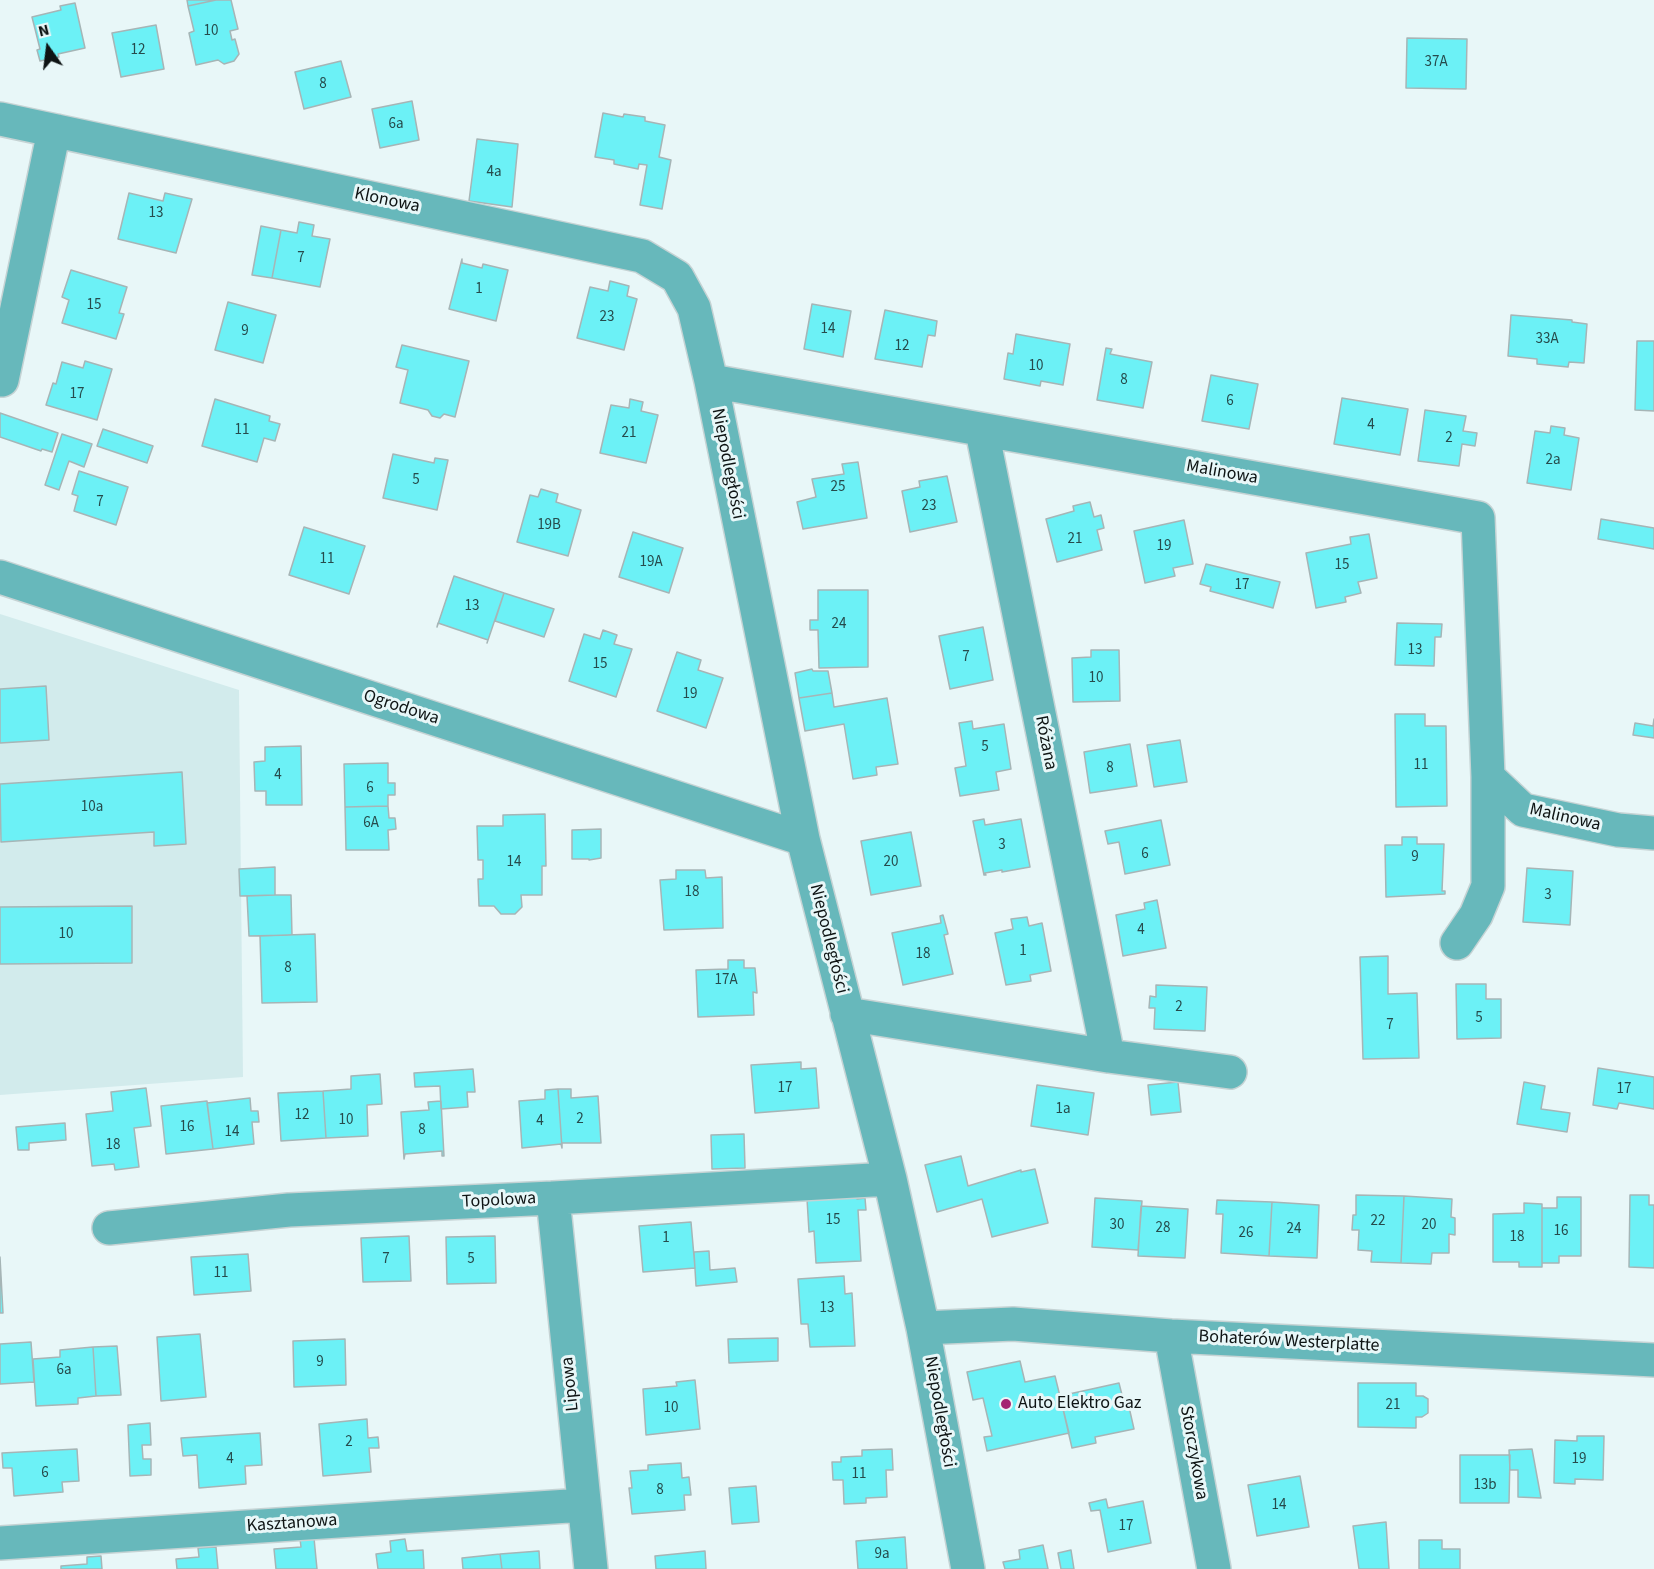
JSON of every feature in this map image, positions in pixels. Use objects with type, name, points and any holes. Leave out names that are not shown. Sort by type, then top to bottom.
[{"type":"street","name":"Klonowa","points":[[0,119],[642,256],[677,277],[694,308]]},
{"type":"street","points":[[2,380],[51,145],[57,131]]},
{"type":"street","name":"Niepodległości","points":[[694,308],[711,381],[803,839],[890,1179],[923,1328],[968,1569]]},
{"type":"street","name":"Malinowa","points":[[711,381],[1479,518],[1488,777],[1488,886],[1476,915],[1457,943]]},
{"type":"street","name":"Różana","points":[[982,431],[1108,1056]]},
{"type":"street","name":"Ogrodowa","points":[[0,577],[803,839]]},
{"type":"street","name":"Malinowa","points":[[1488,777],[1524,810],[1618,830],[1654,833]]},
{"type":"street","points":[[847,1014],[1108,1056],[1230,1072]]},
{"type":"street","name":"Topolowa","points":[[110,1228],[289,1210],[890,1179]]},
{"type":"street","name":"Lipowa","points":[[553,1198],[591,1569]]},
{"type":"street","name":"Bohaterów Westerplatte","points":[[923,1328],[1013,1324],[1172,1336],[1654,1360]]},
{"type":"street","name":"Storczykowa","points":[[1172,1336],[1214,1569]]},
{"type":"street","name":"Kasztanowa","points":[[0,1543],[584,1505]]},
{"type":"shaded area","points":[[0,614],[239,690],[243,1077],[0,1095]]},
{"type":"building","points":[[187,0],[216,0],[188,6]]},
{"type":"building","points":[[216,0],[231,0],[238,29],[230,31],[239,54],[234,61],[224,64],[218,60],[196,65],[189,33],[194,31],[188,6]]},
{"type":"building","points":[[75,3],[85,48],[40,61],[37,50],[40,49],[32,17],[61,10],[60,6]]},
{"type":"building","points":[[156,25],[164,69],[121,77],[112,33]]},
{"type":"building","points":[[1407,38],[1467,39],[1466,89],[1406,88]]},
{"type":"building","points":[[341,61],[351,97],[304,109],[295,72]]},
{"type":"building","points":[[412,101],[419,140],[380,148],[372,109]]},
{"type":"building","points":[[603,113],[623,117],[624,114],[645,117],[645,121],[665,125],[659,157],[671,160],[662,209],[640,205],[647,165],[639,164],[638,169],[614,164],[614,160],[595,157]]},
{"type":"building","points":[[477,139],[518,144],[512,207],[469,201]]},
{"type":"building","points":[[129,193],[163,201],[165,193],[192,199],[176,253],[118,239]]},
{"type":"building","points":[[299,222],[314,225],[312,236],[330,239],[320,287],[272,278],[281,230],[297,233]]},
{"type":"building","points":[[261,226],[281,230],[272,278],[252,275]]},
{"type":"building","points":[[462,259],[462,263],[482,268],[483,264],[508,270],[496,321],[449,309]]},
{"type":"building","points":[[71,270],[127,287],[119,313],[124,314],[116,339],[62,323],[69,300],[62,297]]},
{"type":"building","points":[[610,281],[629,286],[627,296],[637,299],[624,350],[577,338],[590,287],[608,291]]},
{"type":"building","points":[[228,302],[276,315],[263,363],[215,350]]},
{"type":"building","points":[[812,304],[851,311],[843,357],[804,349]]},
{"type":"building","points":[[885,310],[937,321],[935,336],[928,335],[922,367],[875,359]]},
{"type":"building","points":[[1511,315],[1572,320],[1572,322],[1587,324],[1584,363],[1569,362],[1568,367],[1537,364],[1537,359],[1508,356]]},
{"type":"building","points":[[1016,334],[1070,344],[1063,385],[1041,381],[1040,386],[1004,379],[1008,353],[1013,354]]},
{"type":"building","points":[[1637,341],[1654,341],[1654,411],[1635,410]]},
{"type":"building","points":[[402,345],[469,361],[455,417],[444,414],[440,418],[432,416],[428,410],[400,403],[408,370],[396,367]]},
{"type":"building","points":[[1106,348],[1112,349],[1110,354],[1152,362],[1143,408],[1097,400]]},
{"type":"building","points":[[85,361],[112,369],[97,420],[46,405],[53,383],[56,384],[62,362],[83,368]]},
{"type":"building","points":[[1211,375],[1258,384],[1249,429],[1202,421]]},
{"type":"building","points":[[1342,398],[1408,409],[1400,455],[1334,444]]},
{"type":"building","points":[[215,399],[270,416],[269,421],[280,424],[275,441],[264,438],[257,462],[202,446]]},
{"type":"building","points":[[630,399],[643,402],[641,411],[658,415],[646,463],[600,453],[611,405],[629,408]]},
{"type":"building","points":[[1425,410],[1466,416],[1463,431],[1477,433],[1475,446],[1462,444],[1459,466],[1418,461]]},
{"type":"building","points":[[0,413],[58,433],[52,452],[42,449],[41,451],[0,437]]},
{"type":"building","points":[[1551,426],[1565,428],[1564,435],[1579,438],[1571,490],[1527,483],[1535,431],[1550,433]]},
{"type":"building","points":[[103,429],[153,446],[147,463],[97,446]]},
{"type":"building","points":[[62,434],[92,444],[84,467],[69,461],[59,490],[45,485]]},
{"type":"building","points":[[393,454],[434,463],[435,458],[448,460],[437,510],[383,498]]},
{"type":"building","points":[[858,462],[867,518],[803,529],[797,502],[816,497],[812,479],[844,474],[842,464]]},
{"type":"building","points":[[79,471],[128,487],[116,525],[74,511],[78,496],[72,494]]},
{"type":"building","points":[[947,476],[957,522],[910,532],[902,491],[920,487],[919,481]]},
{"type":"building","points":[[541,489],[558,494],[556,502],[581,510],[568,556],[517,542],[530,495],[538,497]]},
{"type":"building","points":[[1090,502],[1094,517],[1101,515],[1104,528],[1097,530],[1102,550],[1057,562],[1046,519],[1074,511],[1073,506]]},
{"type":"building","points":[[1601,519],[1654,528],[1654,549],[1598,539]]},
{"type":"building","points":[[1184,520],[1193,564],[1173,568],[1175,576],[1145,583],[1134,531]]},
{"type":"building","points":[[304,527],[365,546],[349,594],[289,575]]},
{"type":"building","points":[[633,532],[683,548],[669,593],[619,577]]},
{"type":"building","points":[[1369,534],[1377,578],[1358,582],[1361,593],[1345,597],[1346,602],[1316,608],[1306,553],[1351,544],[1350,537]]},
{"type":"building","points":[[1206,564],[1280,582],[1273,608],[1210,591],[1211,587],[1200,584]]},
{"type":"building","points":[[454,576],[504,593],[487,643],[488,640],[438,623]]},
{"type":"building","points":[[818,590],[868,590],[868,667],[819,668],[818,630],[810,630],[810,620],[818,620]]},
{"type":"building","points":[[504,593],[554,609],[544,637],[495,621]]},
{"type":"building","points":[[1397,623],[1442,624],[1441,637],[1435,637],[1434,666],[1395,665]]},
{"type":"building","points":[[983,627],[993,680],[950,689],[939,636]]},
{"type":"building","points":[[603,630],[617,635],[614,644],[632,649],[616,697],[569,681],[584,634],[600,639]]},
{"type":"building","points":[[1091,650],[1119,650],[1120,701],[1073,702],[1072,658],[1091,657]]},
{"type":"building","points":[[677,652],[701,660],[698,670],[723,678],[706,728],[657,711]]},
{"type":"building","points":[[812,669],[813,671],[828,671],[832,693],[799,698],[795,673]]},
{"type":"building","points":[[46,686],[49,740],[0,743],[0,689]]},
{"type":"building","points":[[832,693],[834,707],[887,698],[898,764],[876,767],[877,775],[853,779],[844,724],[805,731],[799,698]]},
{"type":"building","points":[[1395,714],[1425,714],[1425,726],[1446,726],[1447,806],[1396,807]]},
{"type":"building","points":[[1654,719],[1654,738],[1633,735],[1635,723],[1653,726]]},
{"type":"building","points":[[972,721],[973,729],[1004,724],[1011,769],[996,772],[999,790],[960,796],[955,768],[966,766],[959,723]]},
{"type":"building","points":[[1180,740],[1187,782],[1154,787],[1147,745]]},
{"type":"building","points":[[1130,744],[1137,786],[1090,793],[1084,752]]},
{"type":"building","points":[[301,746],[302,805],[266,805],[266,791],[255,791],[254,762],[265,761],[265,747]]},
{"type":"building","points":[[388,763],[388,783],[395,783],[395,795],[388,795],[388,806],[345,807],[344,764]]},
{"type":"building","points":[[182,772],[186,844],[154,846],[154,832],[1,842],[0,784]]},
{"type":"building","points":[[388,806],[389,818],[395,818],[396,829],[388,830],[389,850],[346,850],[345,807]]},
{"type":"building","points":[[545,814],[546,866],[542,866],[542,895],[521,895],[522,907],[515,914],[501,914],[494,906],[479,906],[478,879],[483,879],[483,860],[478,860],[477,826],[503,826],[503,815]]},
{"type":"building","points":[[984,819],[985,825],[1021,819],[1030,867],[1002,872],[1002,870],[984,875],[973,821]]},
{"type":"building","points":[[1161,820],[1170,865],[1125,874],[1119,842],[1108,844],[1105,831]]},
{"type":"building","points":[[601,829],[601,858],[572,859],[572,830]]},
{"type":"building","points":[[911,832],[921,886],[871,895],[861,841]]},
{"type":"building","points":[[1402,837],[1417,837],[1417,844],[1444,844],[1442,891],[1445,891],[1445,894],[1386,897],[1385,845],[1402,845]]},
{"type":"building","points":[[275,867],[275,895],[240,896],[239,869]]},
{"type":"building","points":[[1527,868],[1573,871],[1570,925],[1523,922]]},
{"type":"building","points":[[676,870],[705,870],[706,878],[722,877],[723,928],[664,930],[660,880],[676,879]]},
{"type":"building","points":[[291,895],[292,935],[249,936],[247,896]]},
{"type":"building","points":[[1157,900],[1166,948],[1123,956],[1116,915],[1145,909],[1144,903]]},
{"type":"building","points":[[132,906],[132,963],[0,964],[0,907]]},
{"type":"building","points":[[943,915],[948,934],[944,935],[953,974],[903,985],[892,933],[941,923],[940,916]]},
{"type":"building","points":[[1027,917],[1029,926],[1042,923],[1051,971],[1030,975],[1031,981],[1006,985],[995,933],[1013,929],[1011,919]]},
{"type":"building","points":[[315,934],[317,1002],[262,1003],[260,936]]},
{"type":"building","points":[[1388,956],[1388,994],[1417,993],[1419,1058],[1363,1059],[1360,957]]},
{"type":"building","points":[[728,960],[744,960],[744,968],[755,968],[757,993],[753,992],[754,1015],[698,1017],[696,970],[728,969]]},
{"type":"building","points":[[1456,984],[1486,984],[1486,999],[1501,999],[1501,1038],[1457,1039]]},
{"type":"building","points":[[1156,985],[1207,987],[1205,1031],[1154,1029],[1155,1008],[1149,1008],[1150,996],[1156,997]]},
{"type":"building","points":[[801,1062],[801,1069],[816,1068],[819,1108],[755,1113],[751,1065]]},
{"type":"building","points":[[1598,1068],[1654,1077],[1654,1109],[1619,1103],[1617,1109],[1593,1105]]},
{"type":"building","points":[[473,1069],[475,1092],[467,1092],[468,1107],[441,1109],[440,1086],[415,1087],[414,1073]]},
{"type":"building","points":[[380,1074],[382,1104],[367,1105],[368,1136],[326,1138],[323,1091],[351,1089],[351,1076]]},
{"type":"building","points":[[1178,1082],[1181,1112],[1151,1115],[1148,1085]]},
{"type":"building","points":[[1524,1082],[1545,1086],[1541,1109],[1570,1113],[1567,1132],[1517,1124]]},
{"type":"building","points":[[1037,1085],[1094,1093],[1088,1135],[1031,1126]]},
{"type":"building","points":[[146,1088],[151,1126],[134,1128],[139,1167],[115,1170],[114,1164],[92,1166],[86,1114],[113,1111],[111,1092]]},
{"type":"building","points":[[558,1089],[562,1148],[561,1144],[522,1148],[519,1101],[545,1099],[545,1090]]},
{"type":"building","points":[[558,1089],[571,1089],[571,1098],[598,1096],[601,1143],[562,1143],[562,1148]]},
{"type":"building","points":[[323,1091],[326,1138],[281,1141],[278,1093]]},
{"type":"building","points":[[250,1098],[251,1111],[258,1111],[259,1122],[252,1122],[254,1144],[213,1149],[207,1103]]},
{"type":"building","points":[[207,1101],[213,1149],[166,1154],[161,1106]]},
{"type":"building","points":[[441,1101],[444,1156],[442,1156],[442,1151],[405,1154],[404,1159],[401,1112],[429,1110],[428,1102]]},
{"type":"building","points":[[65,1123],[66,1140],[29,1143],[29,1150],[18,1150],[16,1127]]},
{"type":"building","points":[[744,1134],[745,1168],[712,1169],[711,1135]]},
{"type":"building","points":[[961,1156],[968,1186],[1021,1170],[1021,1172],[1035,1169],[1048,1223],[992,1237],[982,1199],[937,1212],[925,1165]]},
{"type":"building","points":[[1356,1195],[1404,1196],[1401,1263],[1371,1262],[1372,1251],[1358,1250],[1359,1230],[1352,1230],[1353,1215],[1356,1215]]},
{"type":"building","points":[[1630,1195],[1649,1195],[1649,1205],[1654,1205],[1654,1268],[1629,1267]]},
{"type":"building","points":[[857,1196],[857,1199],[865,1198],[866,1210],[858,1210],[861,1261],[816,1263],[814,1231],[809,1232],[807,1199]]},
{"type":"building","points":[[1404,1196],[1452,1199],[1451,1217],[1455,1218],[1455,1235],[1449,1234],[1449,1253],[1432,1253],[1431,1264],[1401,1263]]},
{"type":"building","points":[[1557,1197],[1581,1197],[1581,1256],[1559,1256],[1559,1263],[1542,1263],[1542,1208],[1557,1208]]},
{"type":"building","points":[[1095,1198],[1142,1201],[1138,1250],[1092,1247]]},
{"type":"building","points":[[1217,1200],[1272,1202],[1269,1256],[1221,1253],[1223,1214],[1216,1214]]},
{"type":"building","points":[[1272,1202],[1319,1205],[1317,1258],[1269,1256]]},
{"type":"building","points":[[1524,1203],[1542,1204],[1542,1267],[1519,1267],[1519,1262],[1493,1262],[1493,1214],[1524,1213]]},
{"type":"building","points":[[1141,1206],[1188,1209],[1185,1258],[1138,1256]]},
{"type":"building","points":[[691,1222],[695,1268],[643,1272],[639,1226]]},
{"type":"building","points":[[409,1236],[411,1281],[363,1282],[361,1238]]},
{"type":"building","points":[[495,1236],[496,1283],[447,1284],[446,1237]]},
{"type":"building","points":[[709,1251],[710,1270],[735,1268],[737,1282],[696,1286],[694,1252]]},
{"type":"building","points":[[248,1254],[251,1291],[194,1295],[191,1257]]},
{"type":"building","points":[[0,1257],[3,1313],[0,1313]]},
{"type":"building","points":[[844,1276],[845,1294],[852,1293],[855,1346],[810,1347],[808,1324],[801,1324],[798,1279]]},
{"type":"building","points":[[200,1334],[206,1397],[161,1401],[157,1337]]},
{"type":"building","points":[[778,1338],[778,1361],[729,1363],[728,1339]]},
{"type":"building","points":[[345,1339],[346,1385],[294,1387],[293,1341]]},
{"type":"building","points":[[31,1342],[34,1382],[0,1384],[0,1344]]},
{"type":"building","points":[[117,1346],[121,1395],[96,1396],[93,1347]]},
{"type":"building","points":[[93,1347],[96,1396],[78,1398],[78,1404],[36,1406],[33,1359],[60,1357],[60,1350]]},
{"type":"building","points":[[1020,1361],[1025,1382],[1055,1376],[1069,1433],[987,1451],[984,1437],[992,1436],[983,1398],[973,1400],[967,1372]]},
{"type":"building","points":[[695,1380],[700,1429],[646,1435],[643,1389],[677,1386],[676,1382]]},
{"type":"building","points":[[1119,1383],[1125,1407],[1129,1407],[1134,1429],[1095,1437],[1096,1443],[1072,1448],[1060,1396]]},
{"type":"building","points":[[1358,1383],[1416,1383],[1416,1396],[1428,1399],[1428,1413],[1422,1417],[1416,1417],[1416,1428],[1358,1427]]},
{"type":"building","points":[[367,1419],[368,1438],[378,1437],[379,1448],[369,1448],[371,1472],[323,1476],[319,1424]]},
{"type":"building","points":[[150,1423],[151,1445],[142,1445],[143,1459],[151,1459],[151,1475],[130,1476],[128,1425]]},
{"type":"building","points":[[260,1433],[262,1465],[245,1466],[246,1484],[199,1488],[197,1455],[183,1456],[181,1438]]},
{"type":"building","points":[[1577,1436],[1604,1436],[1603,1480],[1575,1479],[1575,1484],[1554,1483],[1555,1440],[1577,1441]]},
{"type":"building","points":[[77,1449],[79,1481],[62,1482],[63,1492],[14,1496],[12,1468],[3,1468],[2,1453]]},
{"type":"building","points":[[892,1449],[893,1470],[886,1470],[887,1497],[866,1498],[866,1503],[844,1504],[843,1480],[833,1480],[832,1462],[841,1462],[841,1457],[862,1456],[862,1450]]},
{"type":"building","points":[[1532,1449],[1541,1498],[1518,1497],[1518,1470],[1510,1470],[1509,1450]]},
{"type":"building","points":[[1460,1455],[1510,1455],[1509,1503],[1460,1503]]},
{"type":"building","points":[[681,1463],[682,1478],[689,1477],[691,1495],[684,1495],[685,1510],[632,1514],[630,1471],[648,1470],[648,1465]]},
{"type":"building","points":[[1300,1476],[1309,1527],[1257,1536],[1248,1485]]},
{"type":"building","points":[[756,1486],[759,1522],[732,1524],[729,1488]]},
{"type":"building","points":[[1106,1499],[1108,1508],[1143,1501],[1151,1543],[1108,1552],[1100,1510],[1091,1511],[1089,1503]]},
{"type":"building","points":[[1386,1522],[1389,1569],[1359,1569],[1353,1526]]},
{"type":"building","points":[[905,1537],[907,1569],[858,1569],[856,1541]]},
{"type":"building","points":[[314,1538],[317,1569],[276,1569],[274,1549],[301,1547],[300,1539]]},
{"type":"building","points":[[405,1539],[407,1551],[423,1550],[424,1569],[378,1569],[376,1554],[391,1552],[390,1541]]},
{"type":"building","points":[[1419,1540],[1442,1540],[1442,1549],[1460,1549],[1460,1569],[1419,1569]]},
{"type":"building","points":[[1043,1545],[1048,1569],[1005,1569],[1003,1562],[1020,1559],[1019,1550]]},
{"type":"building","points":[[216,1547],[218,1569],[177,1569],[176,1559],[199,1557],[198,1548]]},
{"type":"building","points":[[1071,1550],[1074,1569],[1061,1569],[1058,1553]]},
{"type":"building","points":[[539,1551],[540,1569],[502,1569],[500,1554]]},
{"type":"building","points":[[705,1551],[706,1569],[656,1569],[655,1556]]},
{"type":"building","points":[[500,1554],[502,1569],[463,1569],[462,1558]]},
{"type":"building","points":[[101,1556],[102,1569],[61,1569],[61,1566],[87,1564],[87,1557]]},
{"type":"place","name":"Auto Elektro Gaz","points":[[1006,1404]]}]
